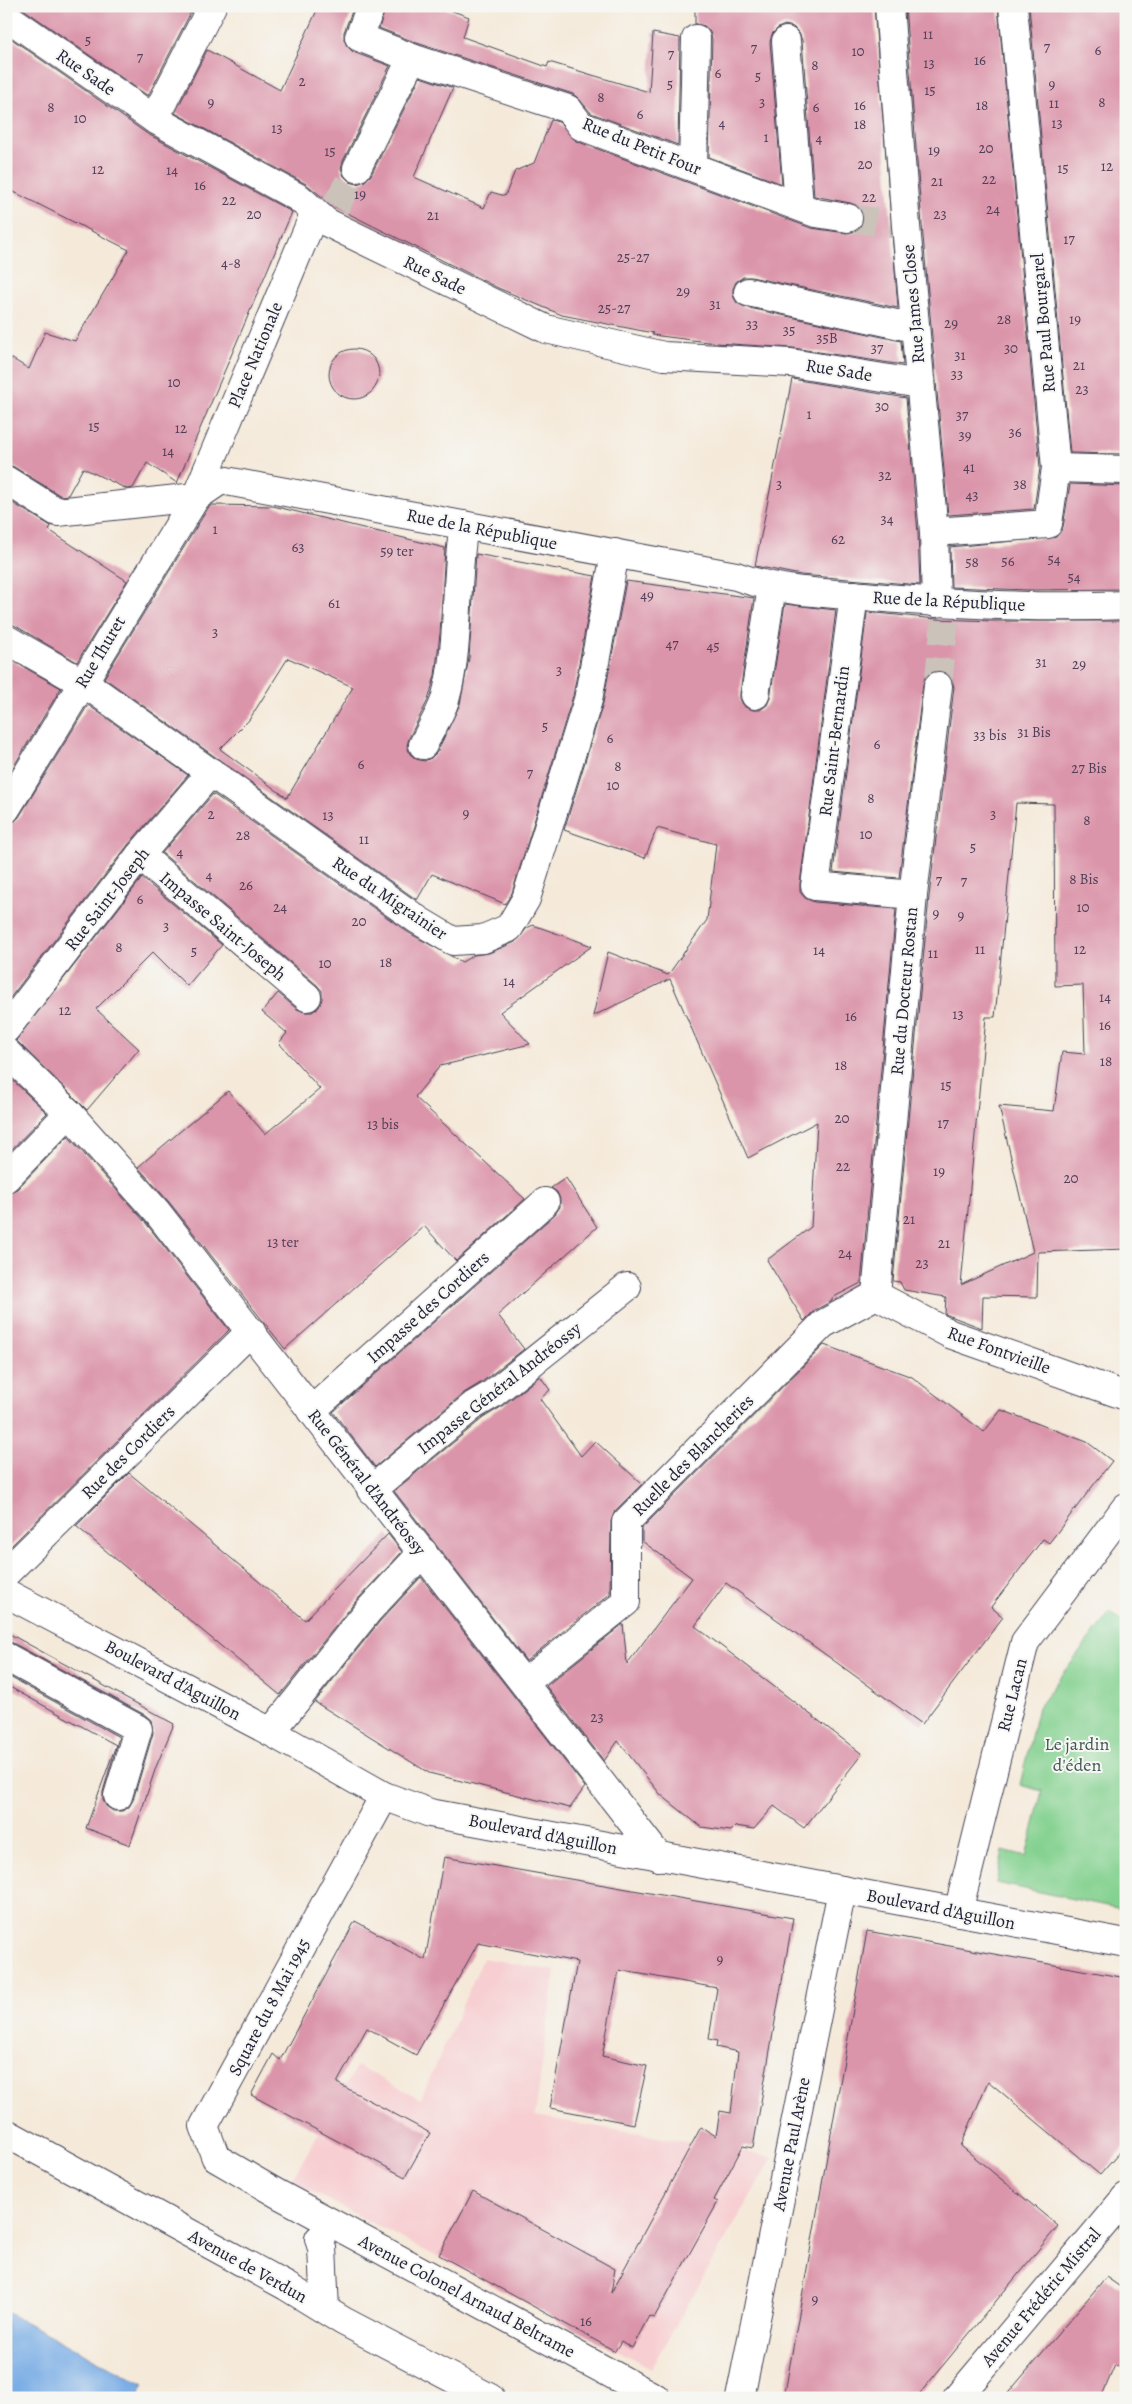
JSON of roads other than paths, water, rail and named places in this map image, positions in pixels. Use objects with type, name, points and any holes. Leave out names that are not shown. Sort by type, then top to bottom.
[{"type":"street","points":[[154,119],[212,6]]},
{"type":"street","name":"Rue du Petit Four","points":[[371,6],[359,37],[412,58],[568,109],[581,126],[816,213],[848,218]]},
{"type":"street","name":"Rue James Close","points":[[889,6],[920,384],[943,609]]},
{"type":"street","name":"Rue Paul Bourgarel","points":[[934,532],[1048,524],[1056,468],[1013,6]]},
{"type":"street","name":"Rue Sade","points":[[6,16],[154,119],[325,214],[546,329],[664,356],[791,363],[920,384]]},
{"type":"street","points":[[692,167],[696,39]]},
{"type":"street","points":[[786,41],[799,206]]},
{"type":"street","points":[[357,168],[412,58]]},
{"type":"street","name":"Place Nationale","points":[[196,497],[325,214]]},
{"type":"street","points":[[748,292],[905,326],[915,326]]},
{"type":"street","points":[[1056,468],[1126,470]]},
{"type":"street","points":[[6,480],[57,512],[196,497]]},
{"type":"street","name":"Rue de la République","points":[[196,497],[221,480],[736,576],[772,587],[854,595],[943,609],[1126,605]]},
{"type":"street","name":"Rue Thuret","points":[[9,796],[196,497]]},
{"type":"street","points":[[423,745],[444,701],[453,653],[460,551],[464,525]]},
{"type":"street","name":"Rue du Migrainier","points":[[6,639],[82,682],[418,920],[453,941],[483,940],[509,928],[526,899],[588,700],[615,554]]},
{"type":"street","points":[[755,695],[772,587]]},
{"type":"street","name":"Rue Saint-Bernardin","points":[[854,595],[815,886],[913,895]]},
{"type":"street","name":"Rue du Docteur Rostan","points":[[876,1295],[913,895],[938,686]]},
{"type":"street","name":"Rue Saint-Joseph","points":[[6,1029],[140,855],[211,772]]},
{"type":"street","name":"Impasse Saint-Joseph","points":[[140,855],[307,997]]},
{"type":"street","name":"Rue Général d'Andréossy","points":[[6,1052],[69,1113],[157,1212],[251,1331],[371,1490],[423,1552],[659,1856]]},
{"type":"street","points":[[6,1178],[69,1113]]},
{"type":"street","name":"Impasse des Cordiers","points":[[311,1411],[544,1202]]},
{"type":"street","name":"Impasse Général Andréossy","points":[[371,1490],[474,1405],[491,1395],[628,1287]]},
{"type":"street","name":"Rue Fontvieille","points":[[876,1295],[950,1334],[1126,1396]]},
{"type":"street","name":"Ruelle des Blancheries","points":[[524,1683],[626,1602],[626,1522],[823,1324],[876,1295]]},
{"type":"street","name":"Rue des Cordiers","points":[[6,1573],[251,1331]]},
{"type":"street","name":"Rue Lacan","points":[[958,1912],[1025,1642],[1126,1507]]},
{"type":"street","points":[[272,1732],[368,1611],[423,1552]]},
{"type":"street","name":"Boulevard d'Aguillon","points":[[6,1593],[272,1732],[384,1796],[430,1813],[1126,1943]]},
{"type":"street","points":[[6,1657],[138,1729],[118,1796]]},
{"type":"street","name":"Square du 8 Mai 1945","points":[[278,2194],[216,2158],[204,2126],[384,1796]]},
{"type":"street","name":"Avenue Paul Arène","points":[[740,2398],[842,1890]]},
{"type":"street","name":"Avenue de Verdun","points":[[6,2133],[326,2309],[343,2321],[490,2398]]},
{"type":"street","name":"Avenue Colonel Arnaud Beltrame","points":[[278,2194],[656,2398]]},
{"type":"street","name":"Avenue Frédéric Mistral","points":[[957,2398],[1126,2197]]},
{"type":"street","points":[[320,2239],[326,2309]]},
{"type":"water","points":[[6,2312],[144,2385],[137,2398],[6,2398]]},
{"type":"tunnel","points":[[335,207],[357,168]]},
{"type":"tunnel","points":[[848,218],[906,226]]},
{"type":"tunnel","points":[[938,686],[945,621]]},
{"type":"park label","name":"Le jardin d'éden","points":[[1077,1754]]}]
